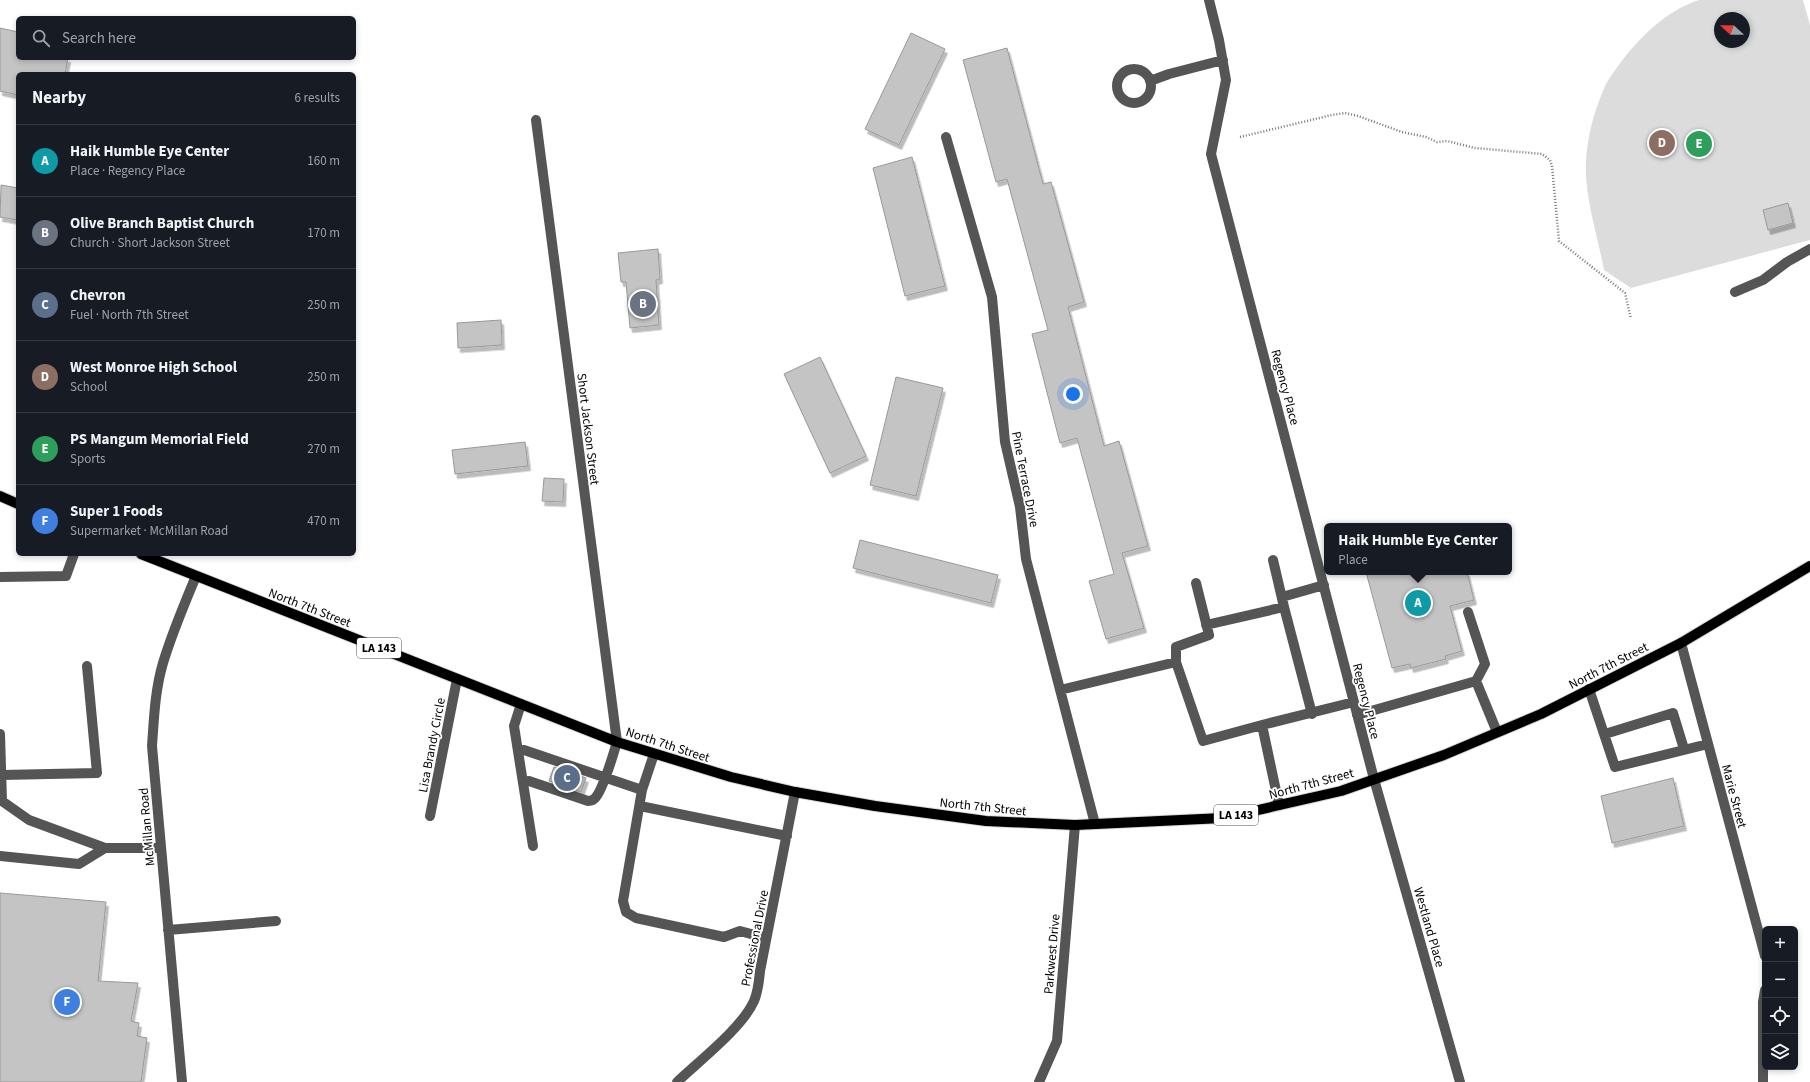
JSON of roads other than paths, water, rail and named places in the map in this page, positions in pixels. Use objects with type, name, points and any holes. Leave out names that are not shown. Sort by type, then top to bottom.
[{"type":"main road","points":[[0,496],[16,503]]},
{"type":"main road","name":"North 7th Street","points":[[146,556],[617,742],[731,777],[795,792],[875,806],[986,821],[1075,825],[1223,818],[1341,791],[1444,755],[1541,714],[1681,643],[1810,566]]},
{"type":"street","name":"Regency Place","points":[[1209,0],[1223,60],[1226,80],[1212,154],[1374,779]]},
{"type":"street","points":[[1150,81],[1223,60]]},
{"type":"street","name":"Short Jackson Street","points":[[536,120],[617,742]]},
{"type":"street","name":"Pine Terrace Drive","points":[[946,137],[992,297],[1005,442],[1020,507],[1026,558],[1095,824]]},
{"type":"street","points":[[1735,292],[1763,280],[1787,262],[1810,249]]},
{"type":"street","points":[[0,576],[66,576],[73,556]]},
{"type":"street","points":[[1273,560],[1312,714]]},
{"type":"street","name":"McMillan Road","points":[[182,1082],[152,746],[154,709],[163,664],[179,615],[196,576]]},
{"type":"street","points":[[1196,583],[1209,635],[1176,647],[1176,662],[1203,741],[1354,702]]},
{"type":"street","points":[[1206,625],[1283,602],[1324,585]]},
{"type":"street","points":[[1357,715],[1476,681],[1485,664],[1468,612]]},
{"type":"street","name":"Marie Street","points":[[1681,643],[1762,945]]},
{"type":"street","points":[[1060,690],[1176,662]]},
{"type":"street","points":[[2,775],[97,773],[87,666]]},
{"type":"street","name":"Lisa Brandy Circle","points":[[430,816],[457,679]]},
{"type":"street","points":[[1476,681],[1497,732]]},
{"type":"street","points":[[1589,689],[1615,767],[1708,744]]},
{"type":"street","points":[[521,704],[514,726],[533,846]]},
{"type":"street","points":[[1605,734],[1673,713],[1684,749]]},
{"type":"street","points":[[1262,726],[1279,805]]},
{"type":"street","points":[[0,734],[2,801],[23,816],[29,820],[105,848],[161,848]]},
{"type":"street","points":[[523,782],[529,781],[588,801],[592,800],[596,797],[605,777],[617,742]]},
{"type":"street","points":[[518,751],[524,750],[642,790]]},
{"type":"street","points":[[654,754],[642,790],[623,901],[626,912],[636,918],[724,937],[740,932],[766,938]]},
{"type":"street","name":"Westland Place","points":[[1374,779],[1460,1082]]},
{"type":"street","name":"Professional Drive","points":[[677,1082],[744,1018],[750,1010],[758,988],[766,938],[795,792]]},
{"type":"street","points":[[640,806],[787,836]]},
{"type":"street","name":"Parkwest Drive","points":[[1039,1082],[1057,1041],[1075,825]]},
{"type":"street","points":[[0,856],[79,864],[105,848]]},
{"type":"street","points":[[168,930],[276,921]]},
{"type":"street","points":[[1763,1082],[1764,998]]},
{"type":"place","name":"West Monroe High School","points":[[1662,143]]},
{"type":"place","name":"PS Mangum Memorial Field","points":[[1699,144]]},
{"type":"place","name":"Olive Branch Baptist Church","points":[[643,304]]},
{"type":"place","name":"Haik Humble Eye Center","points":[[1418,603]]},
{"type":"place","name":"Chevron","points":[[567,778]]},
{"type":"place","name":"Super 1 Foods","points":[[67,1002]]}]
